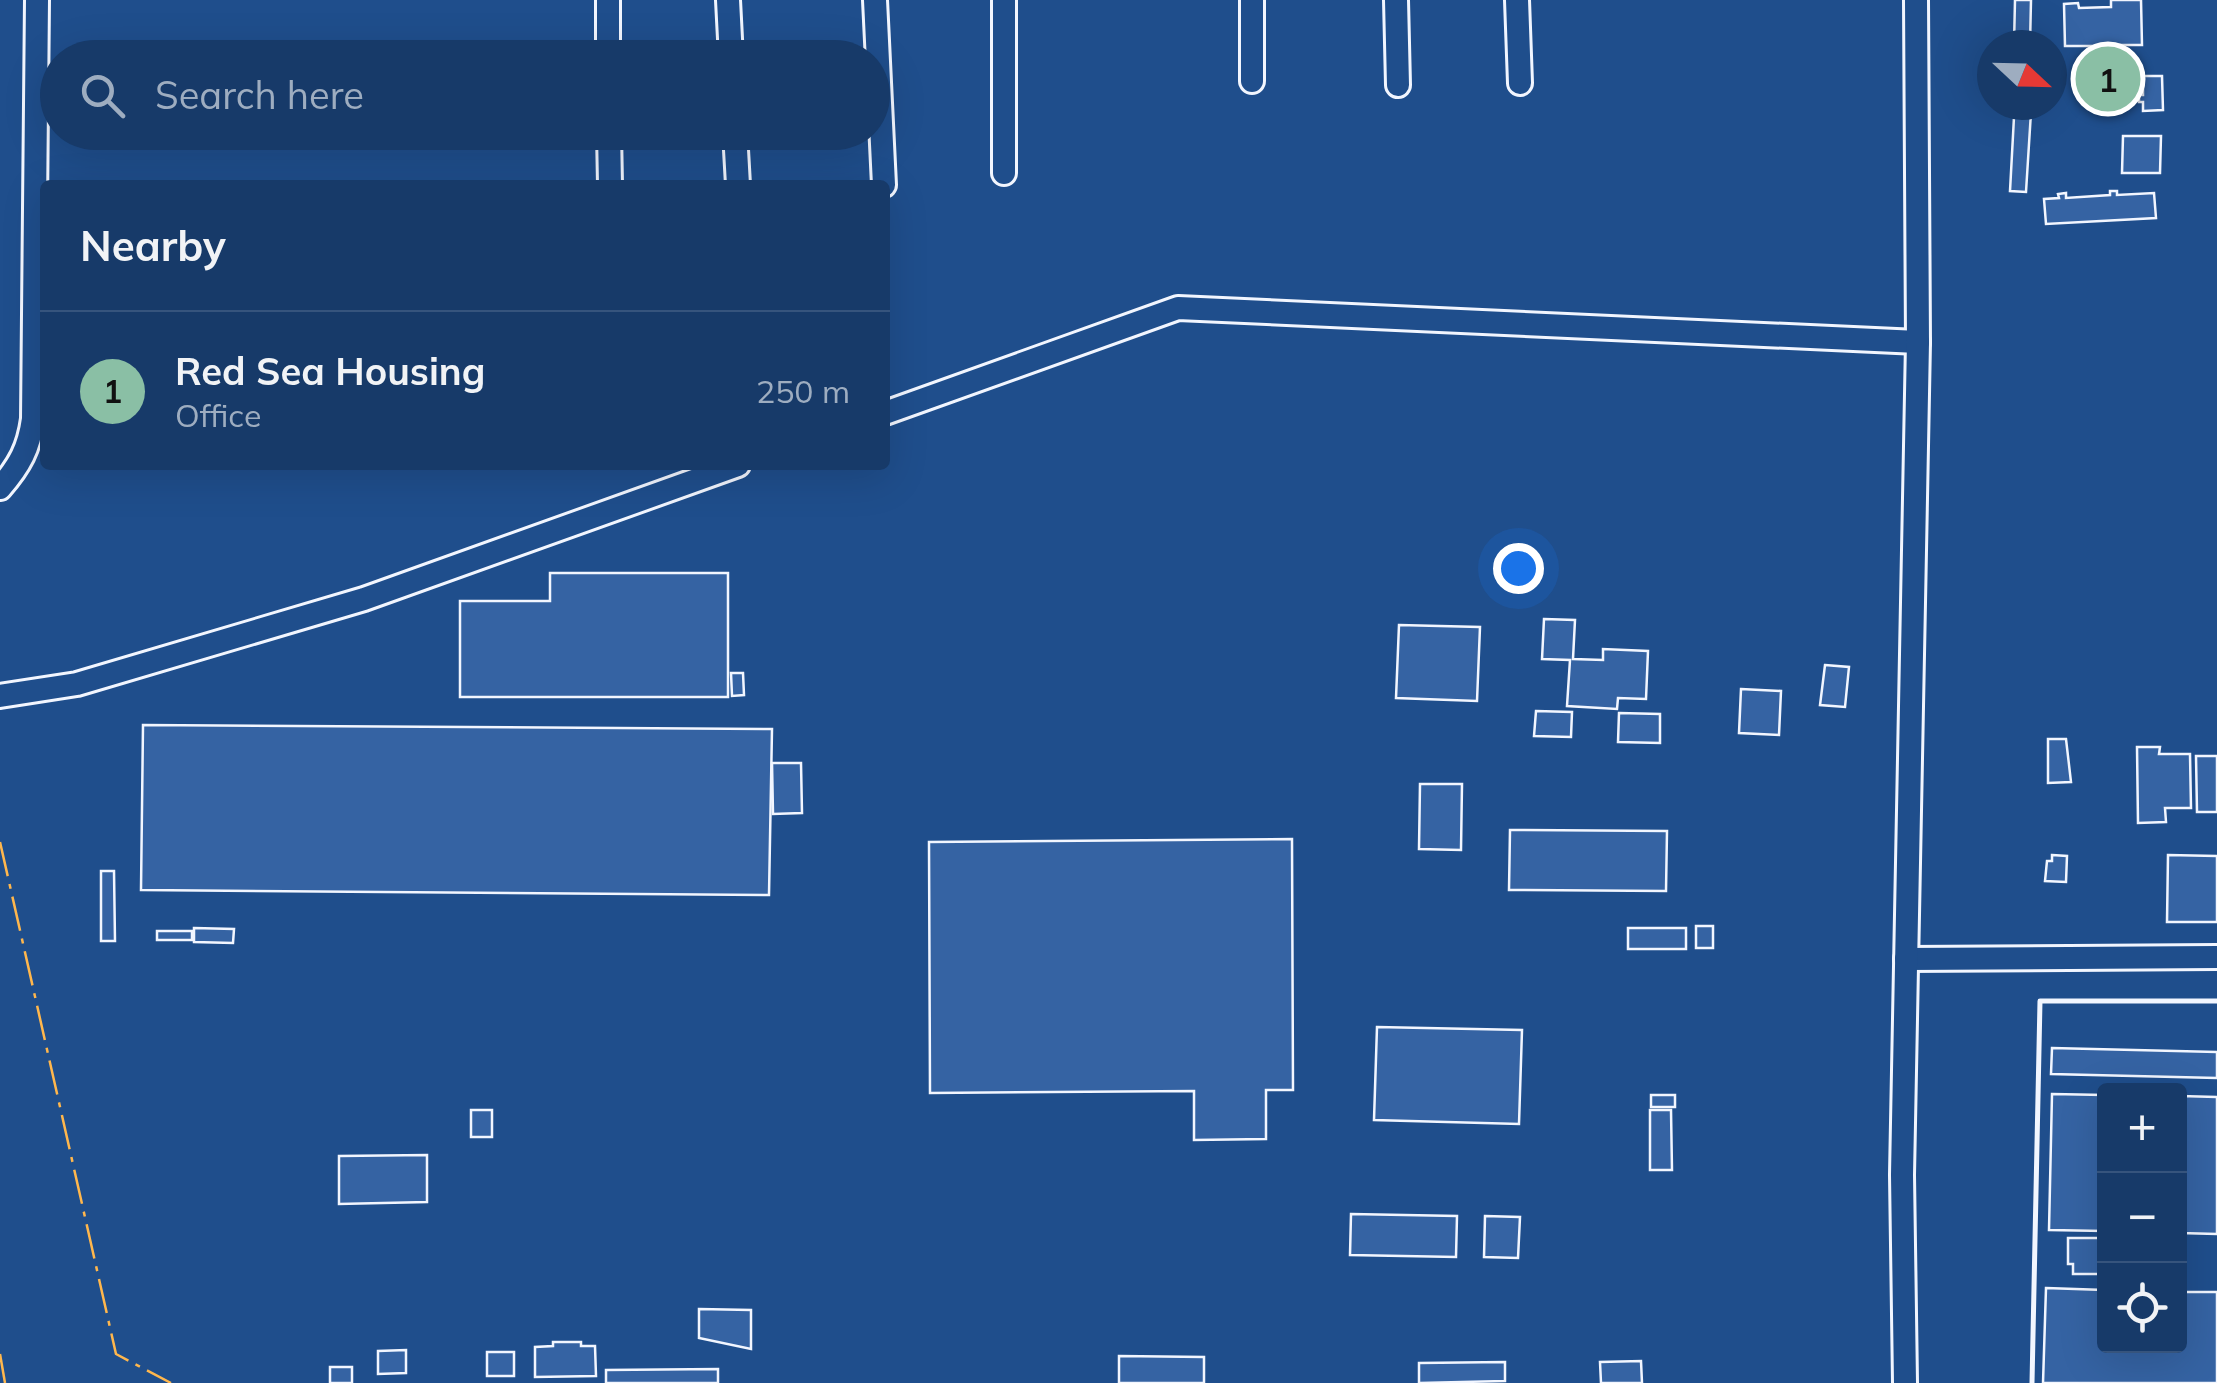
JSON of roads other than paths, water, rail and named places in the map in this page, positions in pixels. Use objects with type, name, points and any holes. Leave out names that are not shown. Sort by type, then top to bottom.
[{"type":"street","points":[[0,488],[29,446],[33,419],[37,0]]},
{"type":"street","points":[[608,0],[608,40]]},
{"type":"street","points":[[728,0],[730,40]]},
{"type":"street","points":[[875,0],[877,40]]},
{"type":"street","points":[[1004,0],[1004,173]]},
{"type":"street","points":[[1252,0],[1252,81]]},
{"type":"street","points":[[1396,0],[1398,85]]},
{"type":"street","points":[[1516,0],[1520,82]]},
{"type":"street","points":[[1906,1383],[1902,1175],[1918,342],[1916,0]]},
{"type":"street","points":[[609,150],[610,180]]},
{"type":"street","points":[[736,150],[738,180]]},
{"type":"street","points":[[882,150],[884,180]]},
{"type":"street","points":[[890,410],[1178,308],[1918,342]]},
{"type":"street","points":[[0,696],[77,684],[364,599],[724,470]]},
{"type":"street","points":[[1906,959],[2217,957]]},
{"type":"place","name":"Red Sea Housing","points":[[2108,79]]}]
